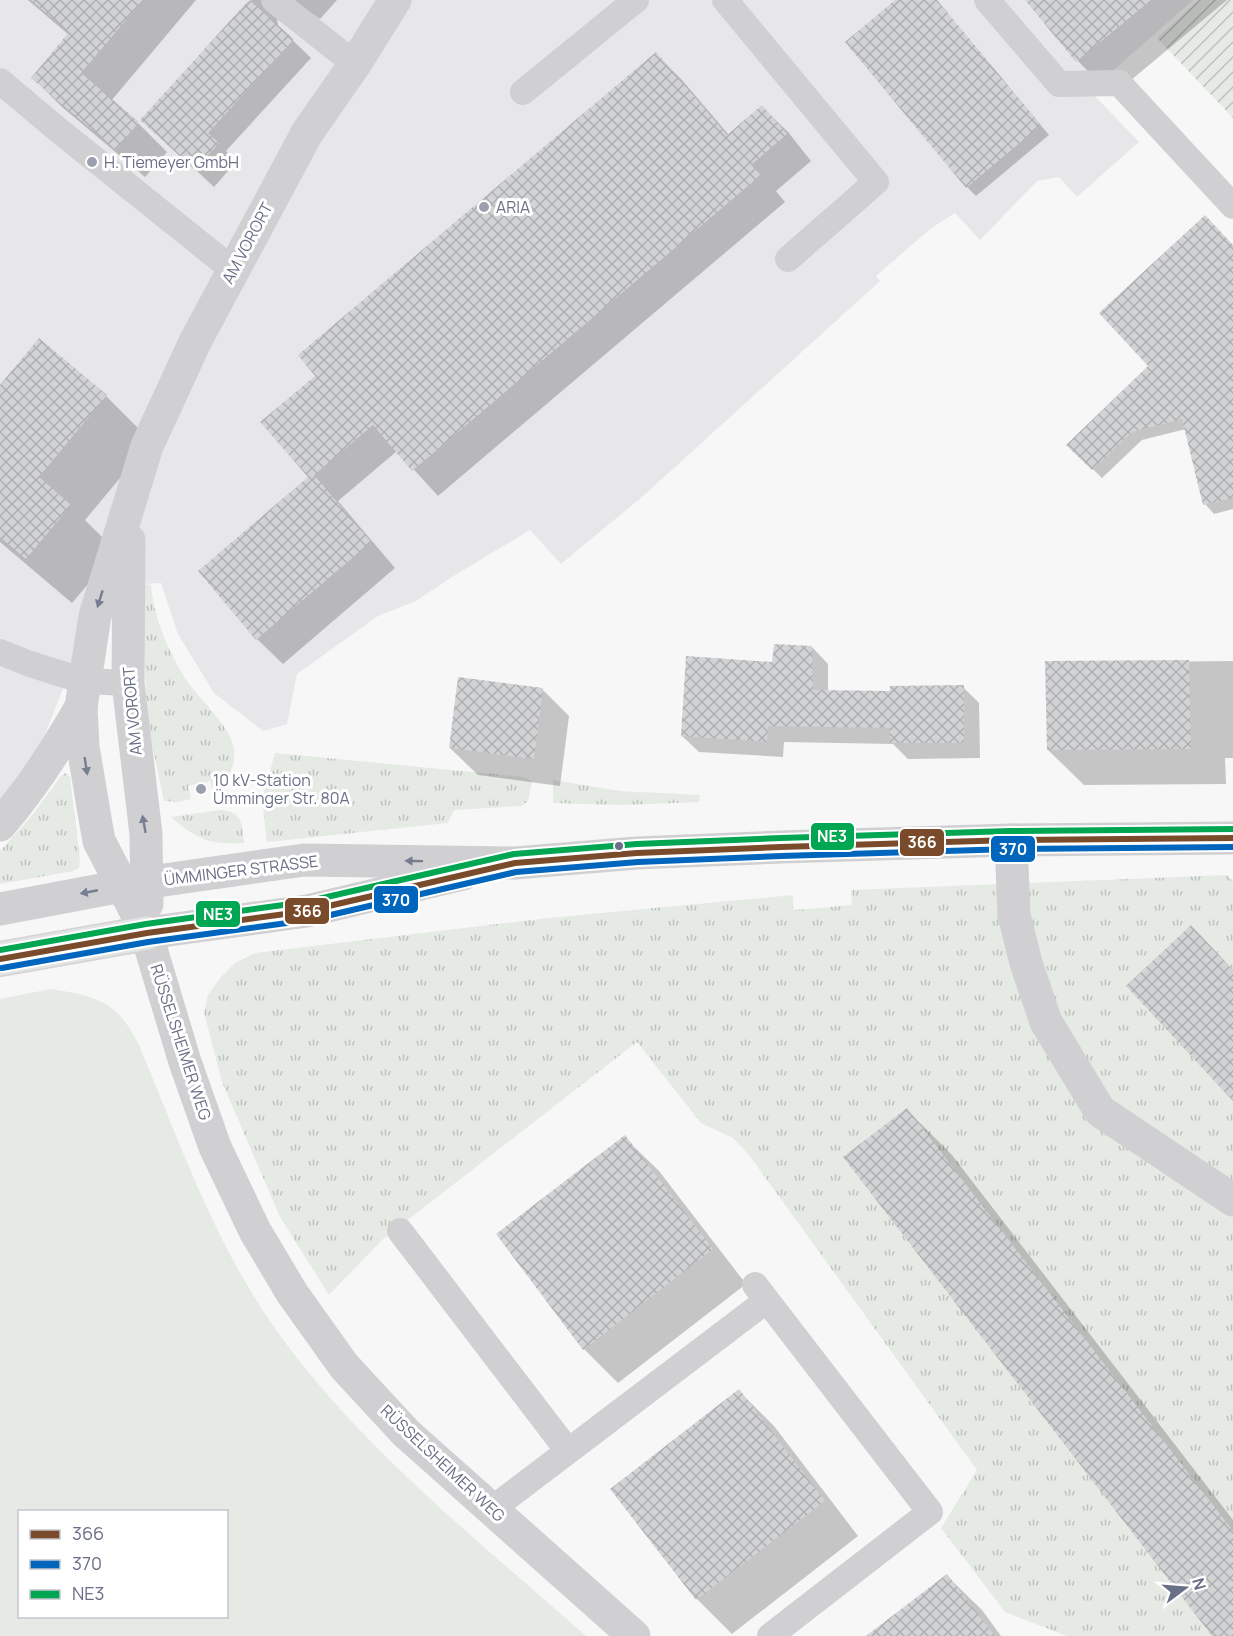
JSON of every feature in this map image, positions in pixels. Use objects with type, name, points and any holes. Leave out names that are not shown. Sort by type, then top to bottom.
[{"type":"main road","name":"ÜMMINGER STRASSE","points":[[0,959],[147,933]]},
{"type":"street","name":"AM VORORT","points":[[135,884],[99,841],[83,747],[83,694],[95,616],[147,446],[195,342],[307,132],[355,64],[395,0]]},
{"type":"street","name":"AM VORORT","points":[[130,502],[128,683],[146,834],[135,884]]},
{"type":"street","name":"AM VORORT","points":[[0,825],[22,800],[56,750],[83,694]]},
{"type":"street","name":"ÜMMINGER STRASSE","points":[[0,909],[135,884],[304,860],[515,862],[637,853],[1011,840],[1233,838]]},
{"type":"street","points":[[1011,840],[1014,915],[1026,963],[1047,1022],[1100,1111],[1233,1200]]},
{"type":"street","name":"ÜMMINGER STRASSE","points":[[135,884],[147,933],[307,911],[515,862]]},
{"type":"street","name":"RÜSSELSHEIMER WEG","points":[[147,933],[185,1062],[215,1146],[255,1231],[292,1293],[344,1366],[400,1427],[634,1636]]},
{"type":"lane","points":[[274,0],[355,64]]},
{"type":"lane","points":[[523,92],[636,0]]},
{"type":"lane","points":[[725,0],[876,182],[788,260]]},
{"type":"lane","points":[[987,0],[1059,84],[1119,82],[1233,206]]},
{"type":"lane","points":[[0,81],[233,270]]},
{"type":"lane","points":[[0,652],[30,664],[83,694],[128,683]]},
{"type":"lane","points":[[400,1231],[568,1451]]},
{"type":"lane","points":[[492,1509],[568,1451],[760,1293],[930,1512],[770,1636]]},
{"type":"shaded area","points":[[0,0],[1193,0],[1090,91],[1139,142],[1077,197],[1059,177],[1037,181],[980,240],[955,213],[930,229],[876,276],[880,281],[642,497],[561,564],[530,530],[416,601],[378,616],[297,674],[287,724],[263,731],[214,693],[178,634],[161,583],[145,584],[96,568],[72,665],[43,740],[0,800]]},
{"type":"green space","points":[[1199,0],[1233,0],[1233,118],[1157,38]]},
{"type":"green space","points":[[145,584],[151,585],[154,606],[161,628],[179,668],[227,731],[234,748],[233,764],[220,786],[213,791],[210,781],[188,786],[191,799],[179,802],[164,801],[147,721],[143,618]]},
{"type":"green space","points":[[275,753],[524,777],[532,781],[528,801],[522,806],[454,810],[448,823],[267,842],[262,799]]},
{"type":"green space","points":[[66,773],[70,777],[80,858],[79,868],[74,871],[0,884],[0,851],[33,814],[61,776]]},
{"type":"green space","points":[[553,780],[620,791],[700,795],[699,802],[622,805],[553,803]]},
{"type":"green space","points":[[220,810],[233,813],[240,820],[244,843],[221,843],[204,839],[188,831],[171,817]]},
{"type":"green space","points":[[1227,875],[1233,881],[1233,1636],[1067,1636],[1005,1612],[941,1528],[977,1470],[749,1155],[733,1138],[701,1123],[637,1042],[382,1240],[329,1295],[280,1217],[222,1082],[204,1013],[208,995],[220,978],[235,963],[255,953],[548,918],[793,895],[794,910],[852,905],[851,890]]},
{"type":"green space","points":[[51,989],[93,998],[104,1003],[114,1010],[131,1030],[201,1194],[236,1266],[279,1334],[312,1377],[385,1456],[424,1493],[586,1636],[0,1636],[0,999]]},
{"type":"building","points":[[31,0],[143,0],[81,73],[139,122],[116,150],[31,78],[69,32]]},
{"type":"building","points":[[249,0],[294,39],[208,133],[219,143],[195,170],[140,120]]},
{"type":"building","points":[[895,0],[937,0],[1041,125],[966,188],[845,42]]},
{"type":"building","points":[[1025,0],[1151,0],[1076,62]]},
{"type":"building","points":[[656,52],[727,135],[762,105],[787,134],[751,165],[761,175],[412,471],[373,425],[314,475],[371,542],[256,640],[198,571],[308,477],[260,422],[315,376],[298,355]]},
{"type":"building","points":[[1205,215],[1233,245],[1233,498],[1203,505],[1182,419],[1132,432],[1092,470],[1066,445],[1148,366],[1099,313]]},
{"type":"building","points":[[39,338],[107,395],[39,477],[71,505],[26,559],[0,537],[0,385]]},
{"type":"building","points":[[774,644],[812,646],[813,690],[890,691],[890,686],[964,685],[964,743],[890,743],[890,728],[768,726],[767,742],[681,736],[686,656],[772,662]]},
{"type":"building","points":[[1189,660],[1191,749],[1047,750],[1045,661]]},
{"type":"building","points":[[458,677],[543,688],[534,759],[449,748]]},
{"type":"building","points":[[1191,925],[1233,970],[1233,1101],[1126,986]]},
{"type":"building","points":[[907,1108],[1233,1531],[1233,1636],[1212,1636],[843,1157]]},
{"type":"building","points":[[625,1135],[713,1249],[583,1350],[496,1234]]},
{"type":"building","points":[[739,1389],[825,1501],[696,1600],[610,1489]]},
{"type":"building","points":[[947,1574],[995,1636],[866,1636]]},
{"type":"transit line","name":"NE3","points":[[0,950],[146,924],[305,902],[514,854],[637,844],[781,838],[1011,831],[1233,829]]},
{"type":"transit line","name":"366","points":[[0,959],[147,933],[307,911],[515,863],[637,853],[781,847],[1011,840],[1233,838]]},
{"type":"transit line","name":"370","points":[[2,968],[148,942],[309,920],[516,872],[638,862],[781,856],[1011,849],[1233,847]]},
{"type":"place","name":"H. Tiemeyer GmbH","points":[[92,162]]},
{"type":"place","name":"ARIA","points":[[484,207]]},
{"type":"place","name":"10 kV-Station Ümminger Str. 80A","points":[[201,789]]}]
